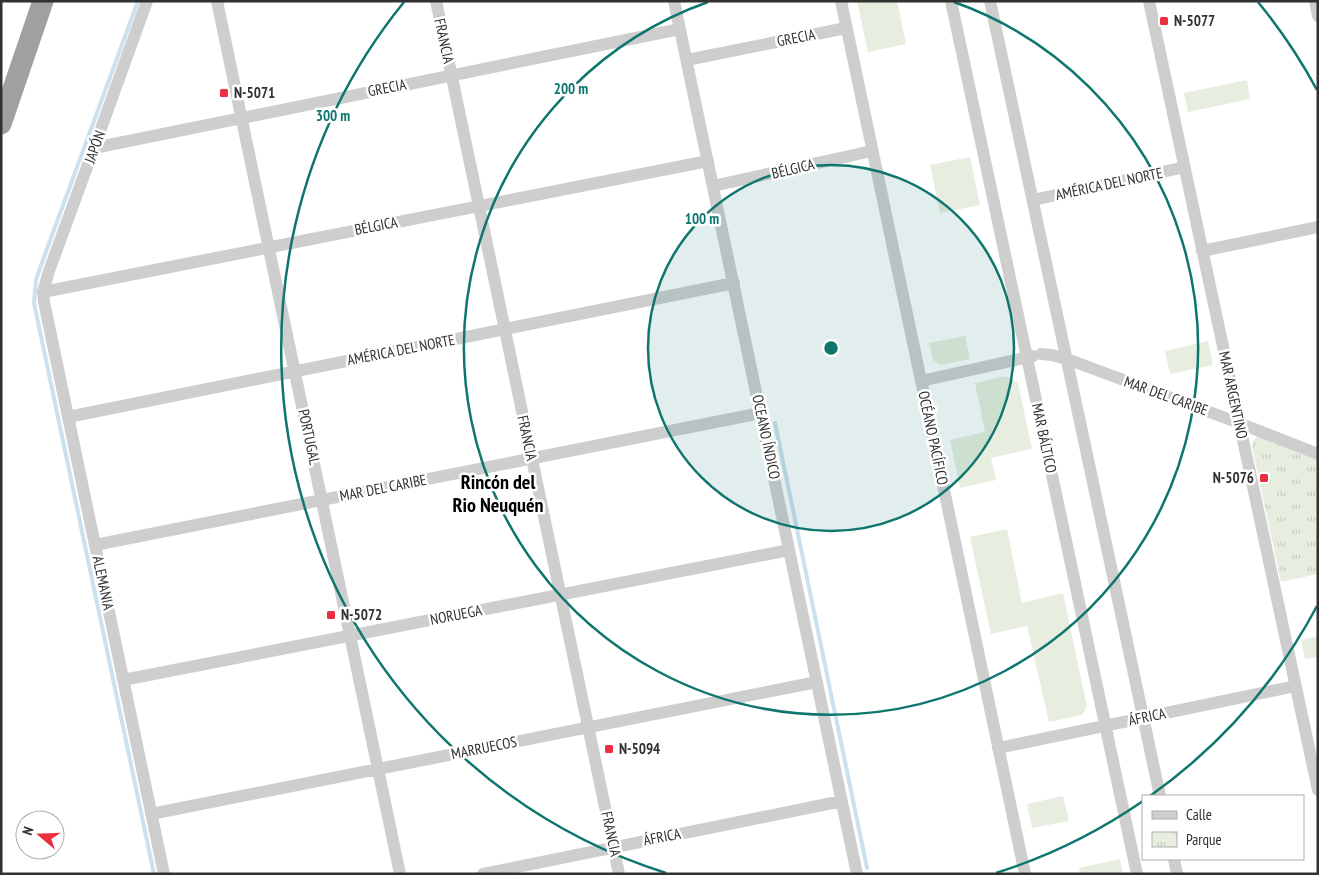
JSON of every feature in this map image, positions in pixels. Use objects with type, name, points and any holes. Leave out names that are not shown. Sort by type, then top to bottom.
[{"type":"highway","points":[[1,124],[43,1]]},
{"type":"street","name":"JAPÓN","points":[[44,292],[49,271],[147,1]]},
{"type":"street","name":"PORTUGAL","points":[[217,1],[400,874]]},
{"type":"street","name":"FRANCIA","points":[[436,1],[619,874]]},
{"type":"street","name":"OCEANO ÍNDICO","points":[[674,1],[857,874]]},
{"type":"street","name":"OCÉANO PACÍFICO","points":[[841,1],[1025,874]]},
{"type":"street","name":"MAR BÁLTICO","points":[[952,1],[1137,874]]},
{"type":"street","points":[[990,1],[1160,795]]},
{"type":"street","name":"MAR ARGENTINO","points":[[1149,1],[1318,790]]},
{"type":"street","points":[[1315,1],[1318,16]]},
{"type":"street","name":"GRECIA","points":[[686,60],[846,28]]},
{"type":"street","name":"GRECIA","points":[[94,148],[680,29]]},
{"type":"street","name":"BÉLGICA","points":[[713,186],[872,151]]},
{"type":"street","name":"BÉLGICA","points":[[44,292],[708,161]]},
{"type":"street","name":"AMÉRICA DEL NORTE","points":[[1033,200],[1185,167]]},
{"type":"street","points":[[1202,250],[1318,227]]},
{"type":"street","name":"AMÉRICA DEL NORTE","points":[[68,417],[734,283]]},
{"type":"street","name":"ALEMANIA","points":[[44,292],[45,312],[164,874]]},
{"type":"street","name":"MAR DEL CARIBE","points":[[921,381],[1041,354],[1052,348],[1062,336]]},
{"type":"street","name":"MAR DEL CARIBE","points":[[1041,354],[1067,359],[1318,454]]},
{"type":"street","name":"MAR DEL CARIBE","points":[[95,545],[761,413]]},
{"type":"street","name":"NORUEGA","points":[[123,680],[789,550]]},
{"type":"street","name":"MARRUECOS","points":[[151,814],[817,682]]},
{"type":"street","name":"ÁFRICA","points":[[998,748],[1296,686]]},
{"type":"street","name":"ÁFRICA","points":[[483,874],[842,801]]},
{"type":"street","points":[[1174,860],[1177,874]]},
{"type":"green space","points":[[857,1],[897,1],[906,44],[868,52]]},
{"type":"green space","points":[[1247,80],[1250,99],[1188,112],[1184,93]]},
{"type":"green space","points":[[970,157],[980,205],[940,213],[930,165]]},
{"type":"green space","points":[[965,336],[970,359],[941,365],[933,360],[929,343]]},
{"type":"green space","points":[[1208,341],[1213,365],[1170,374],[1165,351]]},
{"type":"green space","points":[[1006,376],[1018,383],[1032,449],[991,458],[996,480],[960,488],[950,440],[985,432],[975,383]]},
{"type":"green space","points":[[1257,436],[1318,458],[1318,574],[1281,582],[1252,447],[1253,441]]},
{"type":"green space","points":[[1007,529],[1022,603],[1063,593],[1087,707],[1082,715],[1049,722],[1027,626],[991,634],[970,537]]},
{"type":"green space","points":[[1318,636],[1318,657],[1305,659],[1301,640]]},
{"type":"green space","points":[[1063,796],[1069,821],[1032,828],[1027,804]]},
{"type":"green space","points":[[1120,859],[1123,874],[1080,874],[1079,868]]},
{"type":"waterway","points":[[138,1],[40,268],[36,280],[34,303],[154,874]]},
{"type":"waterway","points":[[775,423],[867,868]]},
{"type":"place","name":"N-5077","points":[[1164,21]]},
{"type":"place","name":"N-5071","points":[[224,93]]},
{"type":"place","name":"N-5076","points":[[1264,478]]},
{"type":"place","name":"N-5072","points":[[331,615]]},
{"type":"place","name":"N-5094","points":[[609,749]]},
{"type":"district","name":"Rincón del Rio Neuquén","points":[[498,494]]}]
